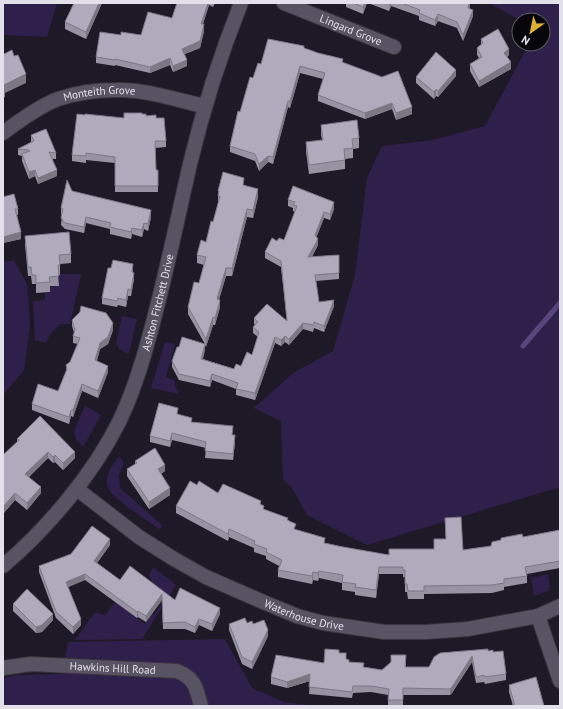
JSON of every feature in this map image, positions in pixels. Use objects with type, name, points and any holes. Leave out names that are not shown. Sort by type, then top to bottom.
[{"type":"street","name":"Ashton Fitchett Drive","points":[[3,566],[34,537],[76,489],[108,444],[120,419],[145,356],[204,106],[221,52],[241,3]]},
{"type":"street","name":"Lingard Grove","points":[[284,3],[394,47]]},
{"type":"street","name":"Monteith Grove","points":[[3,132],[58,99],[88,93],[117,90],[135,92],[204,106]]},
{"type":"street","name":"Waterhouse Drive","points":[[76,489],[139,537],[180,563],[206,577],[268,604],[298,616],[323,623],[384,632],[426,632],[468,629],[538,616],[560,606]]},
{"type":"street","points":[[538,616],[560,680]]},
{"type":"street","name":"Hawkins Hill Road","points":[[3,668],[31,664],[177,671],[187,675],[193,681],[201,706]]},
{"type":"shaded area","points":[[3,3],[57,3],[47,37],[3,35]]},
{"type":"shaded area","points":[[489,3],[560,3],[560,487],[367,545],[307,515],[292,488],[283,480],[281,421],[254,408],[293,373],[333,351],[355,275],[367,178],[382,146],[433,140],[485,126],[525,52],[551,52],[551,12],[511,12],[511,15]]},
{"type":"shaded area","points":[[14,260],[27,284],[30,325],[24,370],[3,395],[3,262]]},
{"type":"shaded area","points":[[60,274],[81,274],[70,324],[60,324],[49,336],[46,343],[35,340],[33,301],[45,300],[45,293],[50,293],[50,287],[59,286],[58,276],[60,276]]},
{"type":"shaded area","points":[[122,316],[137,319],[129,354],[119,349],[116,342]]},
{"type":"shaded area","points":[[165,342],[175,344],[166,377],[175,381],[179,394],[151,388]]},
{"type":"shaded area","points":[[85,406],[101,415],[83,447],[76,439],[74,431]]},
{"type":"shaded area","points":[[119,457],[123,461],[123,466],[119,475],[120,488],[163,526],[159,529],[124,504],[111,493],[108,488],[108,475],[111,467]]},
{"type":"shaded area","points":[[153,567],[176,585],[142,639],[75,640],[95,612],[105,615],[115,602],[145,624],[152,614],[154,615],[164,601],[149,576]]},
{"type":"shaded area","points":[[548,574],[550,590],[534,596],[531,578]]},
{"type":"shaded area","points":[[225,639],[252,688],[284,702],[317,706],[3,706],[3,678],[17,675],[62,674],[68,642]]},
{"type":"building","points":[[74,3],[99,3],[86,32],[65,22]]},
{"type":"building","points":[[177,3],[208,3],[201,24],[204,24],[200,41],[182,49],[187,60],[173,66],[170,58],[150,67],[115,59],[96,57],[100,32],[121,35],[121,32],[141,35],[148,12],[172,18]]},
{"type":"building","points":[[353,3],[365,3],[363,7]]},
{"type":"building","points":[[402,3],[469,3],[468,8],[473,10],[463,35],[457,22],[438,14],[435,20],[419,13],[420,10]]},
{"type":"building","points":[[498,29],[509,49],[504,53],[511,62],[479,81],[470,64],[482,57],[477,48],[483,43],[481,39]]},
{"type":"building","points":[[268,39],[304,46],[304,48],[318,53],[343,59],[342,62],[382,77],[398,71],[412,107],[396,113],[392,103],[365,113],[318,95],[325,73],[300,66],[290,101],[288,101],[273,157],[268,156],[259,164],[255,154],[230,146],[238,111],[240,112],[250,77],[253,78],[258,63],[261,64]]},
{"type":"building","points":[[12,50],[14,56],[18,55],[26,74],[4,85],[5,88],[3,89],[3,51],[4,54]]},
{"type":"building","points":[[436,52],[456,70],[438,91],[436,89],[434,92],[416,77]]},
{"type":"building","points":[[124,113],[142,113],[146,114],[146,116],[156,115],[156,118],[164,118],[166,141],[155,141],[158,186],[115,186],[115,157],[86,153],[86,156],[72,155],[77,114],[124,118]]},
{"type":"building","points":[[357,120],[359,138],[352,139],[353,148],[344,149],[345,160],[309,165],[306,142],[323,140],[321,125]]},
{"type":"building","points":[[46,129],[56,153],[49,152],[57,170],[38,178],[35,170],[29,172],[22,154],[30,151],[18,149],[34,141],[31,135]]},
{"type":"building","points":[[223,172],[244,178],[243,185],[258,189],[253,210],[247,209],[232,268],[226,268],[217,299],[220,300],[215,318],[213,317],[206,339],[188,307],[194,282],[199,283],[206,257],[197,255],[201,240],[206,242],[211,221],[213,222],[220,196],[218,196],[218,191]]},
{"type":"building","points":[[67,180],[72,191],[151,210],[148,224],[144,223],[142,230],[132,228],[131,232],[110,227],[111,223],[86,217],[84,227],[65,223],[61,218],[63,209],[61,208]]},
{"type":"building","points":[[293,186],[334,202],[330,214],[324,212],[315,235],[318,239],[308,257],[339,255],[339,273],[315,275],[319,302],[334,300],[324,326],[314,322],[313,325],[303,323],[289,339],[285,336],[281,340],[275,337],[255,393],[236,389],[238,383],[212,374],[210,381],[179,374],[172,361],[182,337],[205,344],[201,359],[234,369],[236,364],[241,366],[247,352],[252,355],[259,332],[253,327],[258,322],[254,318],[267,304],[287,321],[281,261],[265,252],[272,238],[277,241],[279,238],[284,240],[297,206],[293,205],[295,202],[288,200]]},
{"type":"building","points":[[14,194],[18,209],[15,209],[21,232],[3,237],[3,197]]},
{"type":"building","points":[[69,232],[71,254],[59,255],[59,276],[49,277],[50,282],[36,283],[36,275],[32,275],[31,267],[28,267],[25,236]]},
{"type":"building","points":[[113,260],[133,264],[132,272],[134,273],[131,290],[128,289],[126,300],[118,298],[117,301],[102,298],[108,268],[111,268]]},
{"type":"building","points":[[81,306],[106,313],[113,323],[108,337],[100,343],[95,360],[108,366],[98,391],[82,384],[69,417],[32,404],[38,384],[58,391],[67,369],[66,365],[70,362],[80,338],[73,336],[75,330],[72,320],[80,312]]},
{"type":"building","points":[[159,403],[178,408],[177,414],[192,418],[191,422],[233,426],[232,435],[235,435],[233,454],[205,451],[206,442],[172,433],[170,441],[150,436]]},
{"type":"building","points":[[40,416],[75,452],[63,463],[55,455],[53,457],[48,452],[25,474],[41,487],[27,503],[15,493],[3,507],[3,455],[19,440],[17,439]]},
{"type":"building","points":[[155,448],[165,465],[158,469],[170,488],[149,502],[127,469],[137,463],[135,461]]},
{"type":"building","points":[[190,481],[197,485],[199,481],[218,493],[223,484],[261,501],[260,504],[264,506],[263,509],[288,518],[287,520],[296,524],[294,529],[325,538],[324,543],[389,555],[389,549],[434,549],[434,539],[446,539],[445,518],[461,517],[463,550],[491,546],[492,542],[501,540],[501,538],[522,534],[523,537],[560,530],[560,561],[525,567],[527,576],[504,579],[504,583],[492,585],[424,586],[424,591],[408,591],[407,584],[405,584],[405,570],[403,570],[403,567],[379,567],[376,590],[355,587],[356,584],[342,582],[343,575],[319,571],[318,573],[313,572],[312,576],[278,570],[282,560],[266,552],[267,549],[254,544],[255,541],[229,529],[228,534],[176,506]]},
{"type":"building","points":[[92,526],[110,539],[94,561],[120,580],[130,566],[175,600],[180,588],[220,608],[212,624],[199,619],[195,627],[185,622],[163,623],[162,594],[146,616],[138,611],[137,612],[85,574],[66,582],[81,619],[73,627],[56,612],[39,566],[71,554]]},
{"type":"building","points":[[27,589],[53,614],[42,625],[36,627],[13,604]]},
{"type":"building","points":[[245,618],[247,623],[252,621],[253,624],[264,620],[268,630],[252,662],[242,657],[229,624]]},
{"type":"building","points":[[325,649],[339,650],[339,653],[346,653],[346,659],[349,660],[349,662],[364,663],[363,667],[382,670],[391,662],[391,655],[406,655],[405,667],[429,667],[434,657],[440,653],[488,649],[488,651],[493,650],[493,652],[503,651],[506,674],[476,677],[472,656],[450,689],[403,688],[403,700],[388,700],[389,689],[371,686],[353,686],[352,692],[309,687],[310,674],[287,682],[271,677],[276,655],[324,663]]},
{"type":"building","points":[[536,677],[544,706],[515,706],[509,685]]},
{"type":"waterway","points":[[523,346],[560,303]]}]
